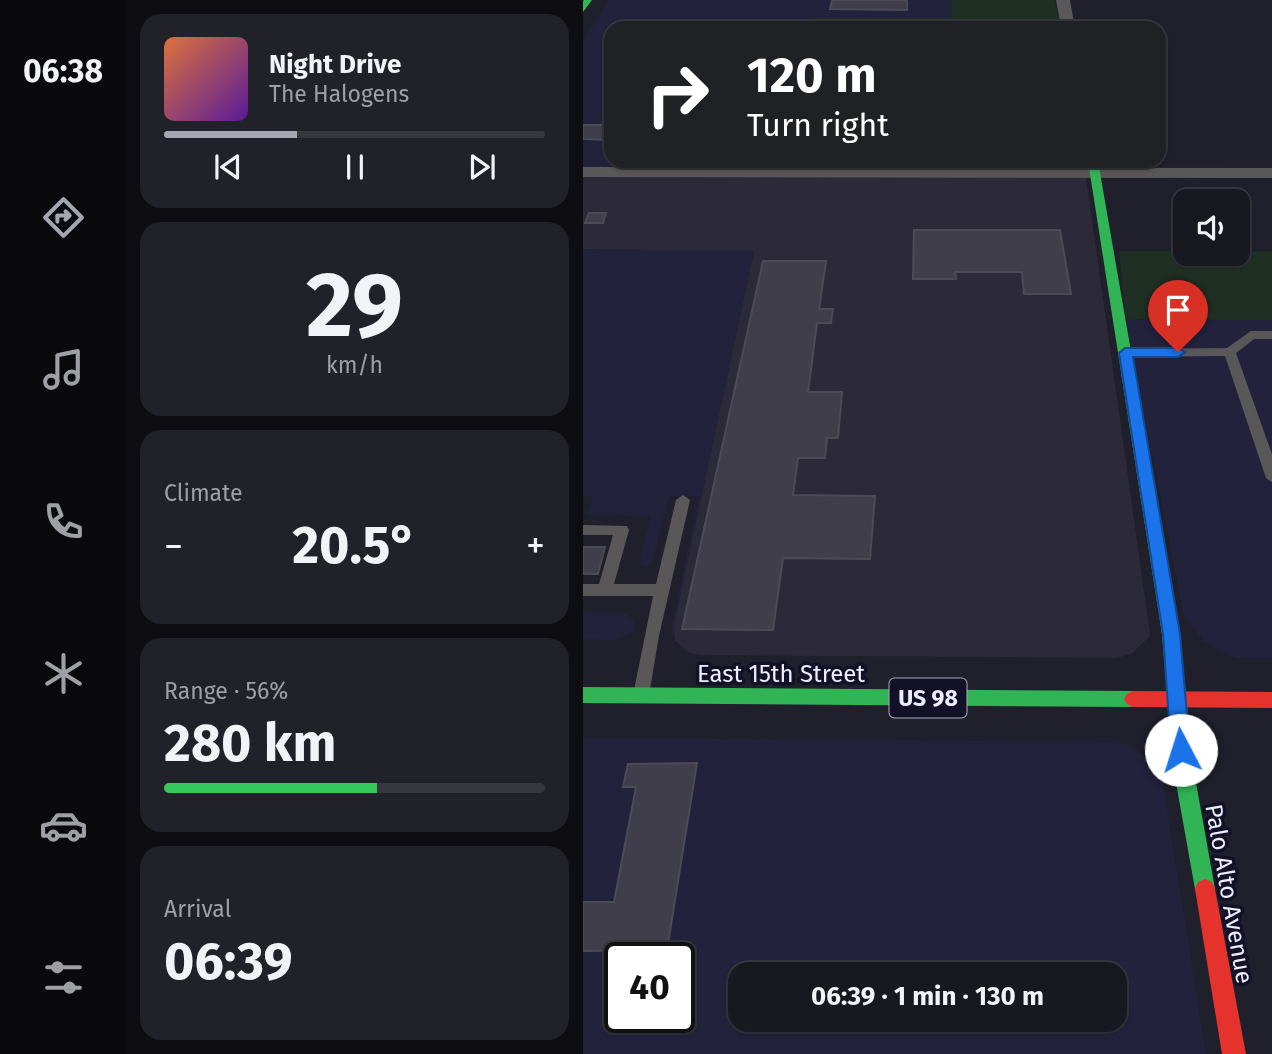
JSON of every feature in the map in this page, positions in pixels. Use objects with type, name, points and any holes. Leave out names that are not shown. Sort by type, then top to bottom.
[{"type":"street","points":[[583,9],[588,0]]},
{"type":"street","points":[[1063,0],[1067,21]]},
{"type":"street","points":[[583,172],[924,168]]},
{"type":"street","name":"Palo Alto Avenue","points":[[1094,168],[1171,634],[1183,766],[1234,1054]]},
{"type":"street","points":[[1145,168],[1272,173]]},
{"type":"street","name":"East 15th Street","points":[[583,695],[1272,700]]},
{"type":"lane","points":[[1125,353],[1230,352],[1251,335],[1272,335]]},
{"type":"lane","points":[[1230,352],[1272,478]]},
{"type":"lane","points":[[641,696],[683,500]]},
{"type":"lane","points":[[583,530],[622,530],[605,590]]},
{"type":"lane","points":[[583,590],[662,590]]},
{"type":"shaded area","points":[[609,0],[952,0],[952,18],[604,21],[604,167],[583,167],[583,42]]},
{"type":"shaded area","points":[[683,168],[783,168],[783,169]]},
{"type":"shaded area","points":[[583,177],[1086,177],[1150,634],[1148,638],[1131,654],[1116,658],[701,655],[690,653],[682,647],[675,640],[674,625],[754,251],[583,249]]},
{"type":"shaded area","points":[[583,249],[754,250],[674,625],[675,640],[671,629],[699,497],[669,496],[652,561],[647,566],[641,565],[640,560],[651,516],[587,515],[593,496],[583,496]]},
{"type":"shaded area","points":[[1126,319],[1272,320],[1272,658],[1238,658],[1222,653],[1204,641],[1184,616]]},
{"type":"shaded area","points":[[583,612],[626,614],[633,619],[635,629],[628,635],[613,640],[583,639]]},
{"type":"shaded area","points":[[583,738],[1114,742],[1129,745],[1149,759],[1163,785],[1206,1054],[583,1054]]},
{"type":"green space","points":[[952,0],[1055,0],[1059,21],[811,21],[812,18],[952,18]]},
{"type":"green space","points":[[1119,251],[1173,251],[1173,266],[1250,266],[1250,252],[1272,251],[1272,320],[1126,319]]},
{"type":"building","points":[[832,0],[907,0],[907,10],[830,9]]},
{"type":"building","points":[[583,125],[604,125],[604,140],[583,139]]},
{"type":"building","points":[[589,213],[606,213],[603,223],[585,223]]},
{"type":"building","points":[[914,230],[1060,230],[1071,294],[1024,294],[1022,272],[955,272],[956,279],[913,279]]},
{"type":"building","points":[[763,261],[826,261],[819,309],[833,309],[831,323],[817,323],[808,392],[842,392],[838,438],[827,438],[825,458],[798,458],[793,495],[875,496],[870,559],[783,558],[773,630],[682,629]]},
{"type":"building","points":[[583,547],[605,547],[598,574],[583,574]]},
{"type":"building","points":[[697,763],[668,942],[604,942],[604,951],[583,951],[583,902],[614,902],[636,787],[623,787],[628,764]]},
{"type":"traffic: fast","points":[[583,9],[588,0]]},
{"type":"traffic: fast","points":[[1094,168],[1171,634],[1183,766],[1205,889]]},
{"type":"traffic: fast","points":[[583,695],[1133,699]]},
{"type":"traffic: jam","points":[[1133,699],[1273,700]]},
{"type":"traffic: jam","points":[[1205,889],[1234,1054]]},
{"type":"route","points":[[1178,352],[1125,353],[1171,634],[1181,750]]}]
